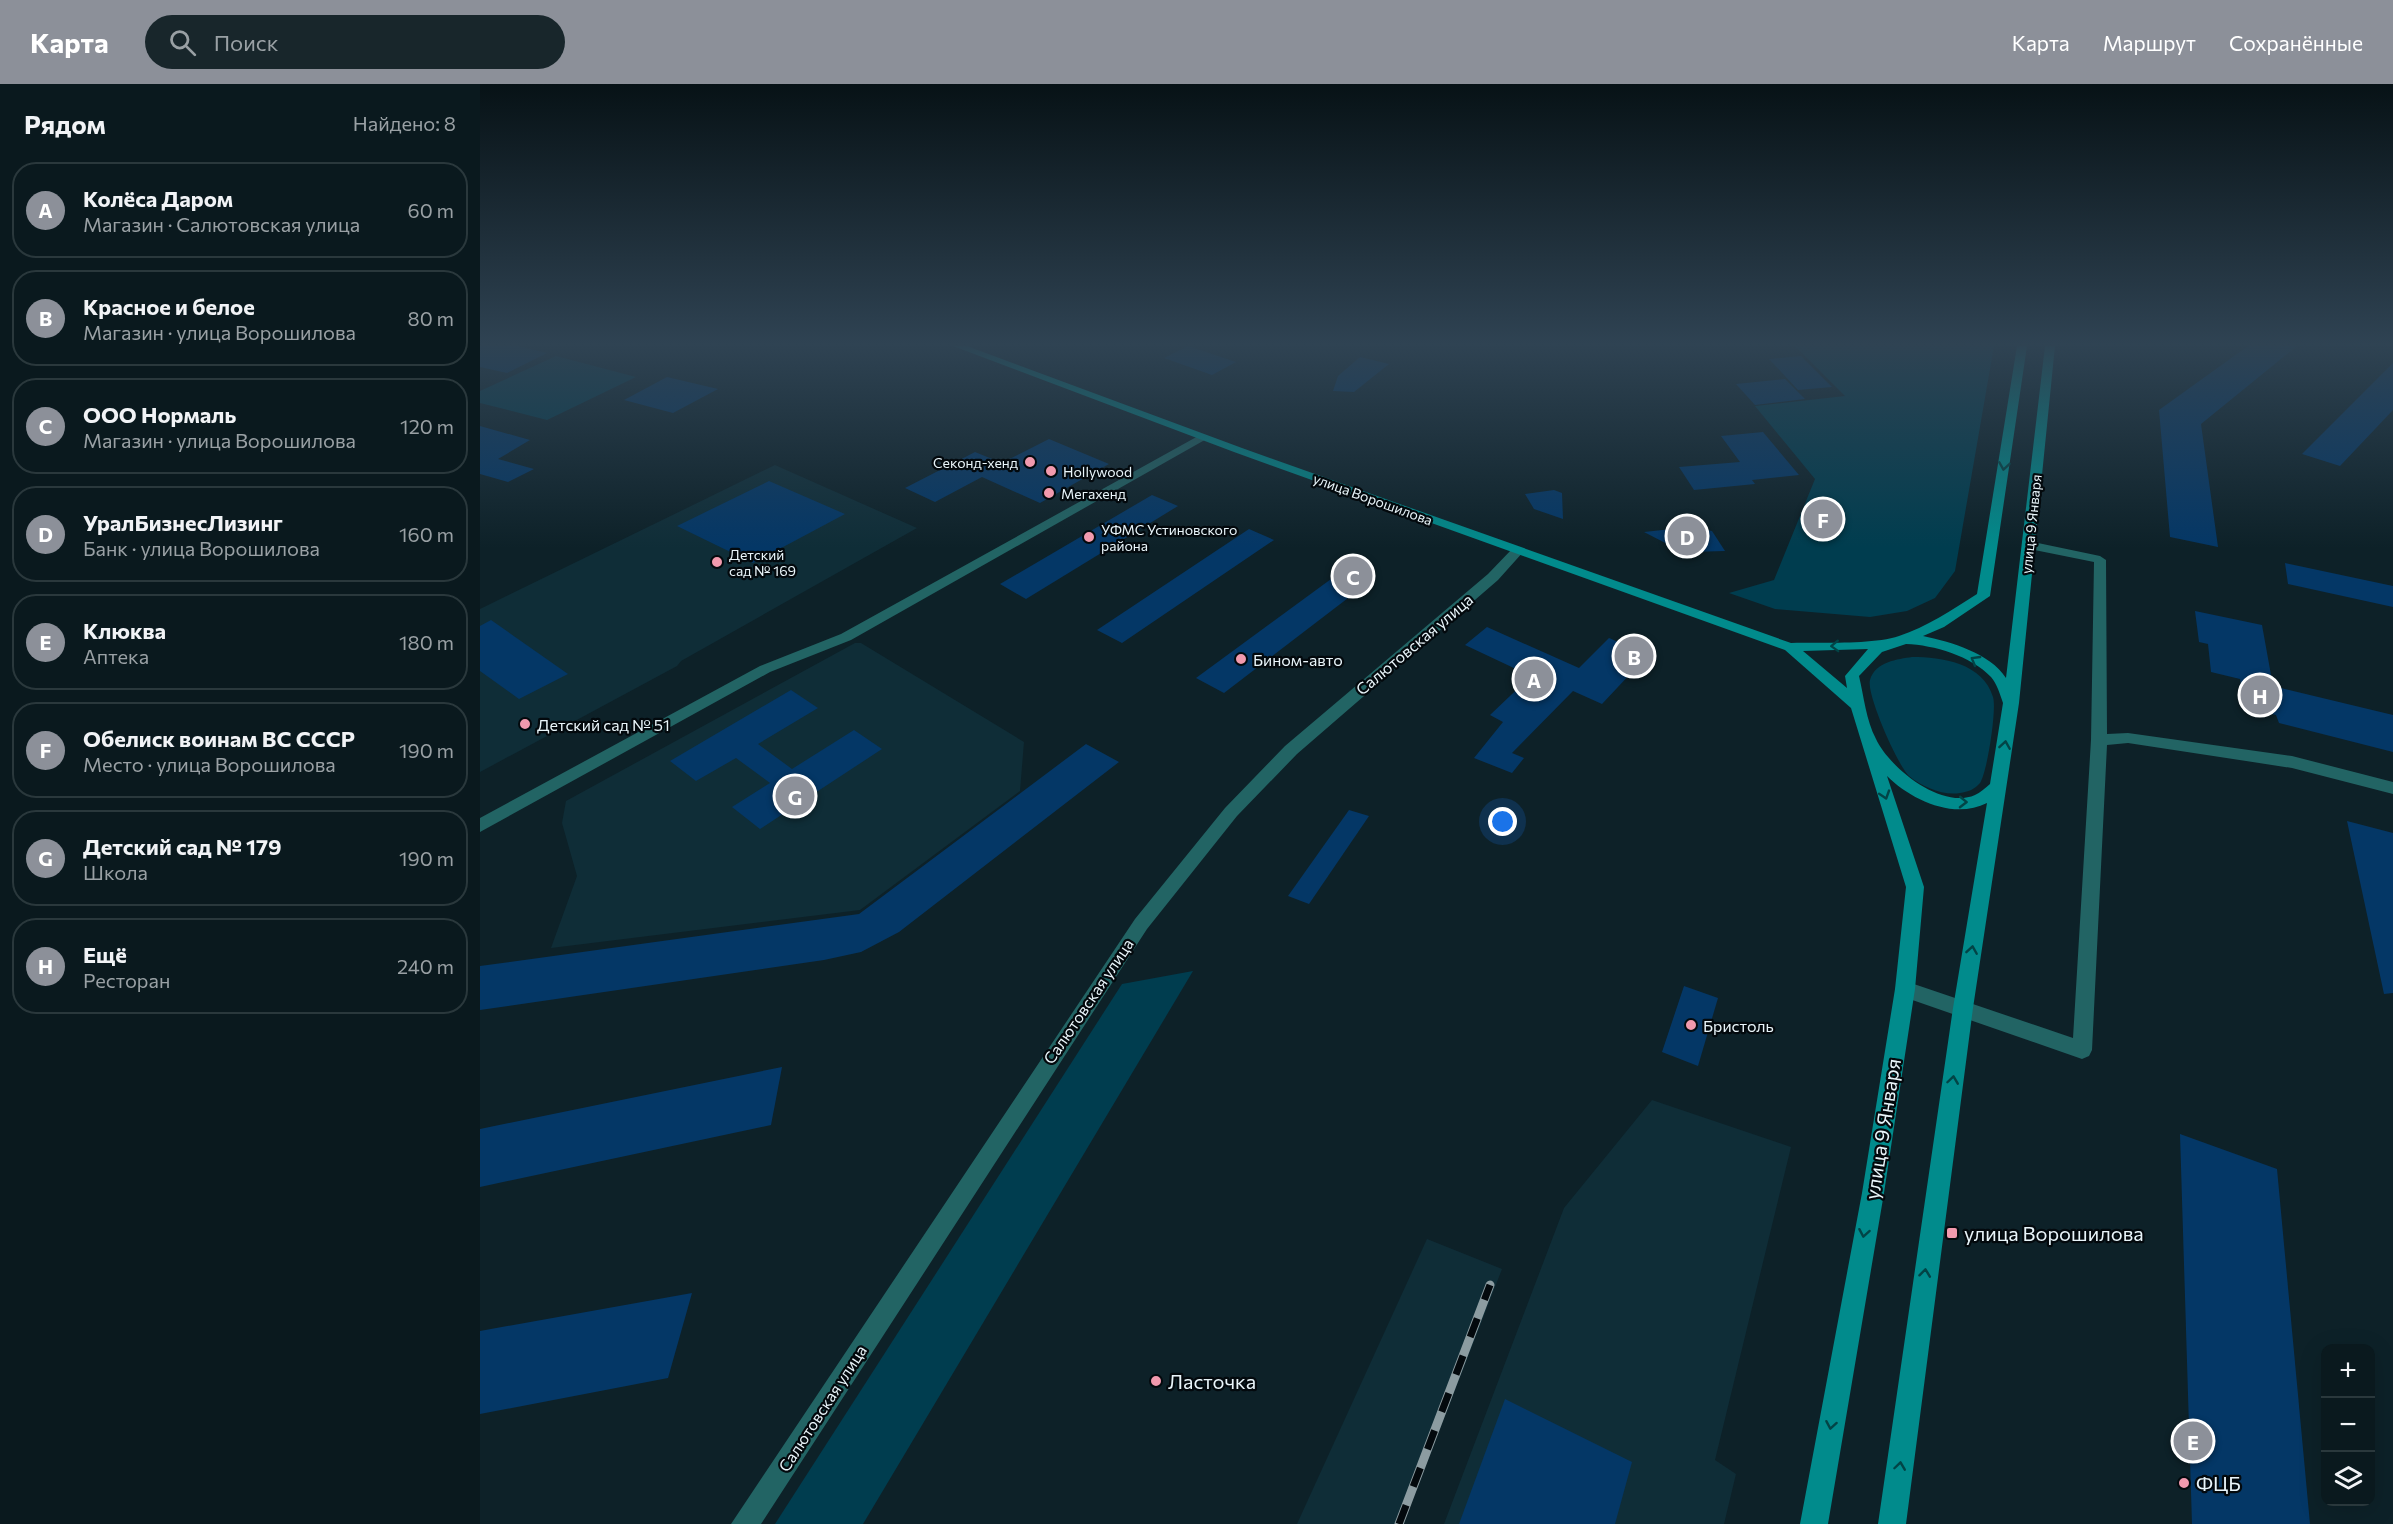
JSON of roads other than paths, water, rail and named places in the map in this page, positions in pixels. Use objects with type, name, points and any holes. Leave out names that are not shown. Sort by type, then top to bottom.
[{"type":"main road","name":"улица Ворошилова","points":[[1140,413],[1790,647],[1881,644]]},
{"type":"main road","points":[[1998,788],[1975,802],[1944,801],[1907,786],[1884,766],[1867,739],[1852,676],[1862,658],[1881,644],[1906,638],[1940,624],[1983,597],[2012,413]]},
{"type":"main road","name":"улица 9 Января","points":[[2011,703],[2043,413]]},
{"type":"main road","points":[[1892,1524],[1963,1008],[2011,703],[1996,673],[1954,649],[1906,638]]},
{"type":"main road","name":"улица Ворошилова","points":[[1790,647],[1858,706]]},
{"type":"main road","name":"улица 9 Января","points":[[1814,1524],[1873,1192],[1905,989],[1915,887],[1867,739]]},
{"type":"street","points":[[480,826],[765,669],[846,637],[1204,437]]},
{"type":"street","points":[[1905,989],[2082,1050],[2099,740],[2100,560],[2028,545]]},
{"type":"street","name":"Салютовская улица","points":[[746,1524],[1100,983],[1148,914],[1230,812],[1291,750],[1493,577],[1518,551]]},
{"type":"street","points":[[2099,740],[2128,738],[2292,762],[2393,788]]},
{"type":"railway","points":[[1399,1524],[1490,1285]]},
{"type":"place","name":"Секонд-хенд","points":[[1030,462]]},
{"type":"place","name":"Hollywood","points":[[1051,471]]},
{"type":"place","name":"Мегахенд","points":[[1049,493]]},
{"type":"place","name":"Обелиск воинам ВС СССР","points":[[1823,519]]},
{"type":"place","name":"УралБизнесЛизинг","points":[[1687,536]]},
{"type":"place","name":"УФМС Устиновского района","points":[[1089,537]]},
{"type":"place","name":"Детский сад № 169","points":[[717,562]]},
{"type":"place","name":"ООО Нормаль","points":[[1353,576]]},
{"type":"place","name":"Красное и белое","points":[[1634,656]]},
{"type":"place","name":"Бином-авто","points":[[1241,659]]},
{"type":"place","name":"Колёса Даром","points":[[1534,679]]},
{"type":"place","name":"Ещё","points":[[2260,695]]},
{"type":"place","name":"Детский сад № 51","points":[[525,724]]},
{"type":"place","name":"Детский сад № 179","points":[[795,796]]},
{"type":"place","name":"Бристоль","points":[[1691,1025]]},
{"type":"place","name":"улица Ворошилова","points":[[1952,1233]]},
{"type":"place","name":"Ласточка","points":[[1156,1381]]},
{"type":"place","name":"Клюква","points":[[2193,1441]]},
{"type":"place","name":"ФЦБ","points":[[2184,1483]]}]
